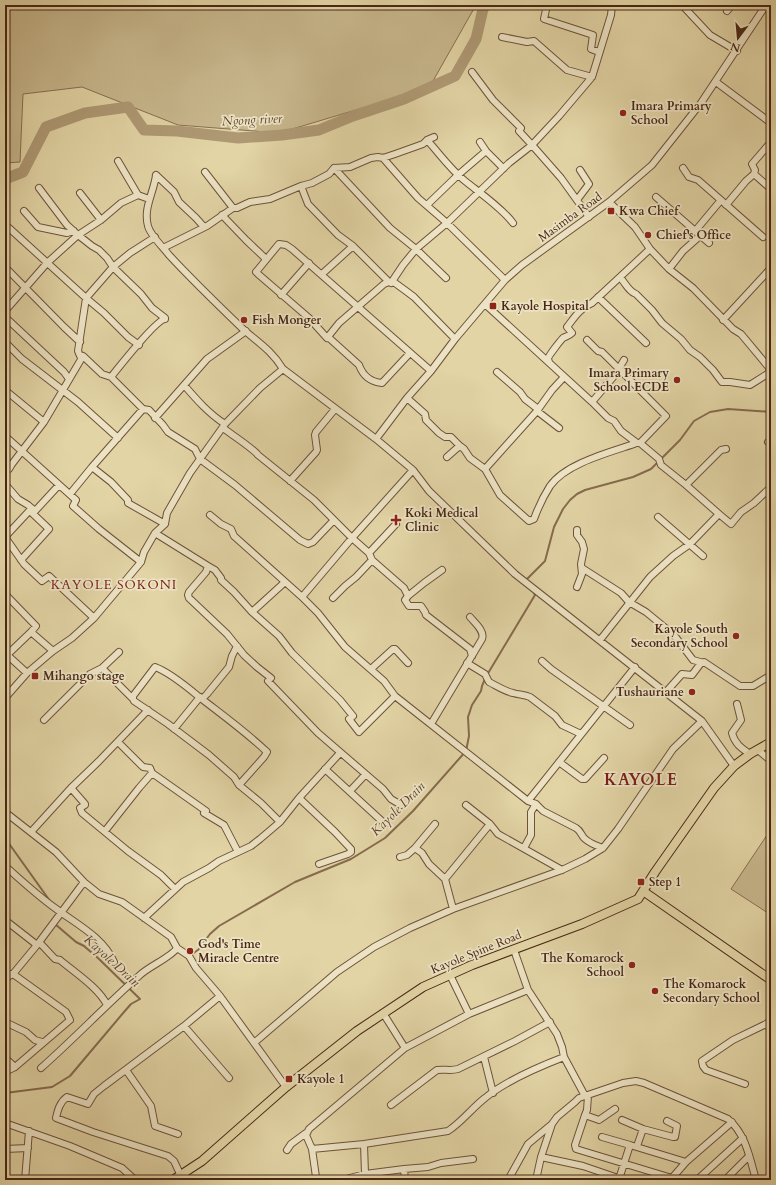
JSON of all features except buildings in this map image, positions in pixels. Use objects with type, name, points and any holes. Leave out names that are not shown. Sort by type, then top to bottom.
[{"type":"main road","name":"Kayole Spine Road","points":[[173,1180],[202,1161],[286,1087],[357,1031],[423,987],[472,965],[582,924],[638,899],[714,788],[734,766],[750,754],[771,742]]},
{"type":"main road","points":[[643,891],[771,980]]},
{"type":"street","points":[[547,5],[544,19],[593,35],[591,49],[599,52]]},
{"type":"street","points":[[328,337],[339,323],[384,284],[390,282],[416,249],[447,223],[503,169],[532,145],[560,116],[592,77],[611,15],[612,5]]},
{"type":"street","points":[[682,5],[710,35],[737,51]]},
{"type":"street","points":[[728,11],[732,5]]},
{"type":"street","name":"Masimba Road","points":[[376,439],[408,398],[432,372],[456,339],[486,305],[505,280],[529,260],[609,202],[652,165],[687,123],[737,51],[766,5]]},
{"type":"street","points":[[502,37],[527,42],[534,41],[567,70],[592,77]]},
{"type":"street","points":[[472,72],[493,100],[521,128],[519,131],[561,178],[589,217]]},
{"type":"street","points":[[716,82],[771,123]]},
{"type":"street","points":[[163,248],[204,227],[233,208],[237,208],[250,202],[270,198],[312,183],[324,178],[334,168],[350,167],[371,158],[383,158],[422,144],[434,137]]},
{"type":"street","points":[[427,140],[458,175],[508,217],[514,224]]},
{"type":"street","points":[[480,142],[486,151],[503,169]]},
{"type":"street","points":[[726,205],[746,181],[754,174],[755,170],[752,164],[771,142]]},
{"type":"street","points":[[427,205],[458,175],[486,151]]},
{"type":"street","points":[[383,158],[418,198],[447,223],[505,280]]},
{"type":"street","points":[[118,161],[138,195],[149,199]]},
{"type":"street","points":[[334,168],[390,228],[416,249],[446,278]]},
{"type":"street","points":[[683,168],[689,177],[698,180],[763,237]]},
{"type":"street","points":[[577,200],[589,184],[580,170]]},
{"type":"street","points":[[205,172],[233,208]]},
{"type":"street","points":[[754,174],[771,189]]},
{"type":"street","points":[[204,227],[179,202],[174,192],[156,175],[149,199],[147,216],[148,226],[163,248],[198,285],[276,358],[283,368],[376,439],[413,470],[429,491],[515,574],[702,721],[734,766]]},
{"type":"street","points":[[301,186],[308,204],[338,235],[353,246],[390,282],[395,283],[414,297],[456,339]]},
{"type":"street","points":[[39,188],[67,225],[99,250],[113,267],[141,294],[152,308],[165,318],[161,320],[111,377]]},
{"type":"street","points":[[80,194],[101,220]]},
{"type":"street","points":[[5,311],[47,263],[76,233],[101,220],[121,203],[138,195]]},
{"type":"street","points":[[656,197],[709,242]]},
{"type":"street","points":[[696,230],[721,200]]},
{"type":"street","points":[[609,202],[635,227],[650,250],[669,269],[693,288],[723,320],[741,334],[771,370],[769,373],[750,385],[722,382],[710,366],[690,350],[682,339],[662,323],[642,299],[630,290],[620,277]]},
{"type":"street","points":[[24,211],[38,227],[67,233],[76,233]]},
{"type":"street","points":[[222,215],[266,259]]},
{"type":"street","points":[[9,228],[104,313],[128,337],[139,345]]},
{"type":"street","points":[[669,269],[683,251],[701,235]]},
{"type":"street","points":[[155,238],[130,253],[113,267],[86,298],[80,342],[80,356],[82,356],[102,374],[111,377],[143,409],[149,410],[155,418],[163,424],[168,432],[195,449],[200,459],[235,485],[300,540],[308,544],[313,542],[334,520]]},
{"type":"street","points":[[410,353],[382,383],[370,380],[361,371],[359,365],[355,361],[328,337],[326,337],[309,318],[256,272],[279,244],[286,245],[322,274],[432,372]]},
{"type":"street","points":[[322,274],[353,246]]},
{"type":"street","points":[[549,362],[549,356],[562,339],[571,334],[567,327],[574,317],[586,306],[592,304],[650,250]]},
{"type":"street","points":[[281,294],[309,263]]},
{"type":"street","points":[[5,267],[80,342]]},
{"type":"street","points":[[723,320],[771,268]]},
{"type":"street","points":[[598,297],[646,343]]},
{"type":"street","points":[[486,305],[608,418],[614,421],[621,431],[638,443],[731,524],[741,512],[771,487]]},
{"type":"street","points":[[5,317],[70,379]]},
{"type":"street","points":[[155,418],[207,359],[246,331]]},
{"type":"street","points":[[408,398],[425,414],[426,420],[439,433],[445,437],[451,437],[470,458],[484,469],[500,494],[528,521],[531,521],[534,519],[541,501],[550,486],[565,472],[582,462],[638,443],[666,416],[602,352],[598,351],[587,340]]},
{"type":"street","points":[[5,342],[43,377],[63,390],[118,438]]},
{"type":"street","points":[[5,471],[9,469],[44,422],[82,356]]},
{"type":"street","points":[[592,402],[619,369],[624,360]]},
{"type":"street","points":[[5,698],[27,674],[72,638],[94,618],[140,562],[155,533],[165,524],[167,513],[200,459],[224,426],[260,388],[283,368]]},
{"type":"street","points":[[497,372],[520,392],[525,399],[559,428]]},
{"type":"street","points":[[484,469],[538,410],[552,390],[564,377]]},
{"type":"street","points":[[184,385],[224,426],[314,500],[369,553],[372,560],[404,588],[408,596]]},
{"type":"street","points":[[5,390],[44,422]]},
{"type":"street","points":[[70,494],[143,409]]},
{"type":"street","points":[[290,481],[316,452],[316,432],[335,409]]},
{"type":"street","points":[[5,436],[76,500],[73,506],[140,562]]},
{"type":"street","points":[[447,457],[460,446]]},
{"type":"street","points":[[686,485],[720,450],[726,448]]},
{"type":"street","points":[[92,467],[111,482],[128,500],[128,503],[165,524]]},
{"type":"street","points":[[302,597],[413,470]]},
{"type":"street","points":[[5,484],[49,529],[21,560]]},
{"type":"street","points":[[59,485],[36,511],[31,510],[5,537],[24,564],[42,581],[49,576],[94,618]]},
{"type":"street","points":[[600,640],[650,577],[673,556],[690,544],[719,514]]},
{"type":"street","points":[[210,515],[221,524],[231,529],[234,536],[302,597],[345,647],[384,681],[395,696],[528,801],[536,804],[543,811],[576,828],[588,842],[603,848]]},
{"type":"street","points":[[658,517],[703,556]]},
{"type":"street","points":[[369,553],[396,524]]},
{"type":"street","points":[[577,530],[577,535],[584,549],[581,564],[581,577],[577,587]]},
{"type":"street","points":[[155,533],[215,570],[222,582],[279,636],[299,660],[340,700],[353,716],[349,719],[359,732],[395,696]]},
{"type":"street","points":[[333,598],[372,560]]},
{"type":"street","points":[[208,566],[206,572],[189,592],[188,596],[227,634],[244,655],[271,678],[268,681],[292,707],[340,753],[383,789],[390,799],[401,805]]},
{"type":"street","points":[[582,568],[621,593],[629,602],[646,612],[674,635],[693,660],[707,664],[740,686],[753,686],[771,675]]},
{"type":"street","points":[[442,570],[408,596],[405,600],[409,606],[421,606],[426,616],[470,649],[472,656]]},
{"type":"street","points":[[252,612],[285,582]]},
{"type":"street","points":[[5,594],[36,626],[6,654],[27,674]]},
{"type":"street","points":[[431,724],[484,635],[470,617]]},
{"type":"street","points":[[31,632],[53,652]]},
{"type":"street","points":[[174,729],[201,698],[208,694],[229,667],[237,646]]},
{"type":"street","points":[[370,669],[393,649],[395,649],[408,663]]},
{"type":"street","points":[[44,720],[90,674],[102,668],[119,652]]},
{"type":"street","points":[[542,661],[630,725]]},
{"type":"street","points":[[467,663],[485,674],[489,682],[497,685],[501,689],[515,694],[525,694],[555,716],[562,725],[581,734]]},
{"type":"street","points":[[666,692],[682,674],[692,675],[701,663],[704,663]]},
{"type":"street","points":[[133,699],[133,696],[155,667],[161,669],[244,731],[267,752],[239,785]]},
{"type":"street","points":[[528,801],[635,667]]},
{"type":"street","points":[[102,668],[133,699],[134,702],[148,710],[209,755],[234,777],[239,785],[266,807],[280,822]]},
{"type":"street","points":[[737,704],[741,720],[732,733],[734,742],[750,754]]},
{"type":"street","points":[[31,832],[71,788],[148,710]]},
{"type":"street","points":[[254,1043],[337,972],[374,947],[410,928],[453,909],[562,870],[603,848],[618,829],[673,749],[702,721]]},
{"type":"street","points":[[118,742],[143,767],[150,768],[152,773],[206,811],[204,813],[224,825],[238,852]]},
{"type":"street","points":[[758,750],[771,761]]},
{"type":"street","points":[[144,918],[183,882],[219,861],[251,846],[280,822],[325,768],[340,753]]},
{"type":"street","points":[[559,762],[582,780],[585,779],[604,758]]},
{"type":"street","points":[[325,768],[385,824]]},
{"type":"street","points":[[105,831],[152,773]]},
{"type":"street","points":[[350,791],[365,775]]},
{"type":"street","points":[[71,788],[85,804],[80,808],[82,813],[128,851],[161,875],[175,889]]},
{"type":"street","points":[[299,798],[336,832],[351,849],[351,852],[348,854],[319,864]]},
{"type":"street","points":[[524,848],[531,835],[531,812],[536,804]]},
{"type":"street","points":[[466,805],[490,824],[498,834],[562,870]]},
{"type":"street","points":[[5,812],[56,852],[84,882],[99,894],[122,902],[171,937],[177,948],[189,956],[196,968],[220,996],[286,1087]]},
{"type":"street","points":[[400,857],[408,855],[434,824]]},
{"type":"street","points":[[445,880],[490,824]]},
{"type":"street","points":[[415,848],[422,853],[429,864],[445,880],[453,909]]},
{"type":"street","points":[[5,866],[31,889],[106,948],[114,962]]},
{"type":"street","points":[[5,981],[38,945],[84,882]]},
{"type":"street","points":[[5,920],[38,945],[40,943],[55,959],[60,960],[88,982],[105,1000],[107,1005]]},
{"type":"street","points":[[41,1068],[147,969],[177,948]]},
{"type":"street","points":[[514,950],[528,990],[550,1022],[562,1047],[564,1057],[586,1096],[587,1110],[575,1145],[576,1150],[672,1178],[686,1162],[732,1122]]},
{"type":"street","points":[[5,974],[13,974],[66,1012],[70,1020],[42,1042],[15,1067],[5,1072]]},
{"type":"street","points":[[450,975],[469,1014]]},
{"type":"street","points":[[287,1150],[291,1144],[306,1133],[405,1048],[469,1014],[528,990]]},
{"type":"street","points":[[181,1176],[174,1161],[168,1156],[93,1132],[56,1118],[58,1109],[67,1097],[88,1104],[94,1094],[184,1026],[220,996]]},
{"type":"street","points":[[383,1014],[405,1048]]},
{"type":"street","points":[[5,1022],[26,1032],[35,1040],[42,1042]]},
{"type":"street","points":[[391,1105],[437,1070],[458,1070],[550,1022]]},
{"type":"street","points":[[745,1084],[706,1070],[702,1061],[733,1040],[768,1022],[771,1030]]},
{"type":"street","points":[[184,1026],[229,1078]]},
{"type":"street","points":[[484,1057],[492,1092]]},
{"type":"street","points":[[312,1149],[364,1144],[448,1131],[456,1126],[492,1092],[530,1070],[564,1057]]},
{"type":"street","points":[[5,1058],[15,1067]]},
{"type":"street","points":[[126,1070],[151,1106],[155,1126],[178,1134]]},
{"type":"street","points":[[508,1180],[528,1144],[552,1124],[557,1117],[579,1098],[617,1085],[636,1081],[685,1100],[732,1122],[743,1138],[754,1179]]},
{"type":"street","points":[[585,1115],[599,1120],[615,1109]]},
{"type":"street","points":[[622,1120],[642,1129],[675,1137],[677,1126],[667,1122]]},
{"type":"street","points":[[5,1123],[122,1168],[134,1180]]},
{"type":"street","points":[[536,1180],[541,1158],[552,1124]]},
{"type":"street","points":[[637,1146],[642,1129]]},
{"type":"street","points":[[25,1180],[29,1131]]},
{"type":"street","points":[[306,1133],[306,1138],[312,1149],[316,1180],[346,1179],[365,1174],[428,1167],[441,1163],[473,1159]]},
{"type":"street","points":[[602,1137],[637,1146],[686,1162]]},
{"type":"street","points":[[697,1180],[743,1138]]},
{"type":"street","points":[[364,1144],[365,1174]]},
{"type":"street","points":[[541,1158],[583,1166],[622,1180],[624,1163],[630,1145]]},
{"type":"street","points":[[5,1149],[28,1148]]},
{"type":"street","points":[[725,1180],[749,1156]]},
{"type":"street","points":[[404,1169],[405,1180]]},
{"type":"shaded area","points":[[5,5],[476,5],[429,88],[279,133],[178,125],[82,87],[23,94],[20,162],[5,163]]},
{"type":"shaded area","points":[[771,829],[771,915],[731,889]]},
{"type":"waterway","name":"Ngong river","points":[[5,179],[23,172],[46,127],[85,113],[128,107],[144,130],[177,131],[238,138],[282,135],[319,130],[353,116],[404,99],[455,76],[476,39],[483,9],[486,5]]},
{"type":"waterway","points":[[525,581],[545,561],[554,527],[563,509],[577,494],[585,490],[633,477],[651,469],[680,440],[694,421],[710,412],[728,409],[771,412]]},
{"type":"waterway","points":[[487,675],[535,595],[533,591]]},
{"type":"waterway","name":"Kayole Drain","points":[[192,954],[198,950],[210,934],[219,926],[295,882],[351,859],[385,838],[413,811],[466,751],[469,736],[468,717],[472,705],[481,691],[485,679]]},
{"type":"waterway","name":"Kayole Drain","points":[[5,838],[50,901]]},
{"type":"waterway","name":"Kayole Drain","points":[[5,1093],[52,1087],[70,1076],[131,1004],[140,999],[99,959],[55,924]]},
{"type":"place","name":"Imara Primary School","points":[[623,113]]},
{"type":"place","name":"Kwa Chief","points":[[611,211]]},
{"type":"place","name":"Chief's Office","points":[[648,235]]},
{"type":"place","name":"Kayole Hospital","points":[[493,306]]},
{"type":"place","name":"Fish Monger","points":[[244,320]]},
{"type":"place","name":"Imara Primary School ECDE","points":[[677,380]]},
{"type":"place","name":"Koki Medical Clinic","points":[[396,520]]},
{"type":"place","name":"Kayole South Secondary School","points":[[736,636]]},
{"type":"place","name":"Mihango stage","points":[[35,676]]},
{"type":"place","name":"Tushauriane","points":[[692,692]]},
{"type":"place","name":"Step 1","points":[[641,882]]},
{"type":"place","name":"God's Time Miracle Centre","points":[[190,951]]},
{"type":"place","name":"The Komarock School","points":[[632,965]]},
{"type":"place","name":"The Komarock Secondary School","points":[[655,991]]},
{"type":"place","name":"Kayole 1","points":[[289,1079]]},
{"type":"district","name":"KAYOLE SOKONI","points":[[114,585]]},
{"type":"district","name":"KAYOLE","points":[[641,780]]}]
